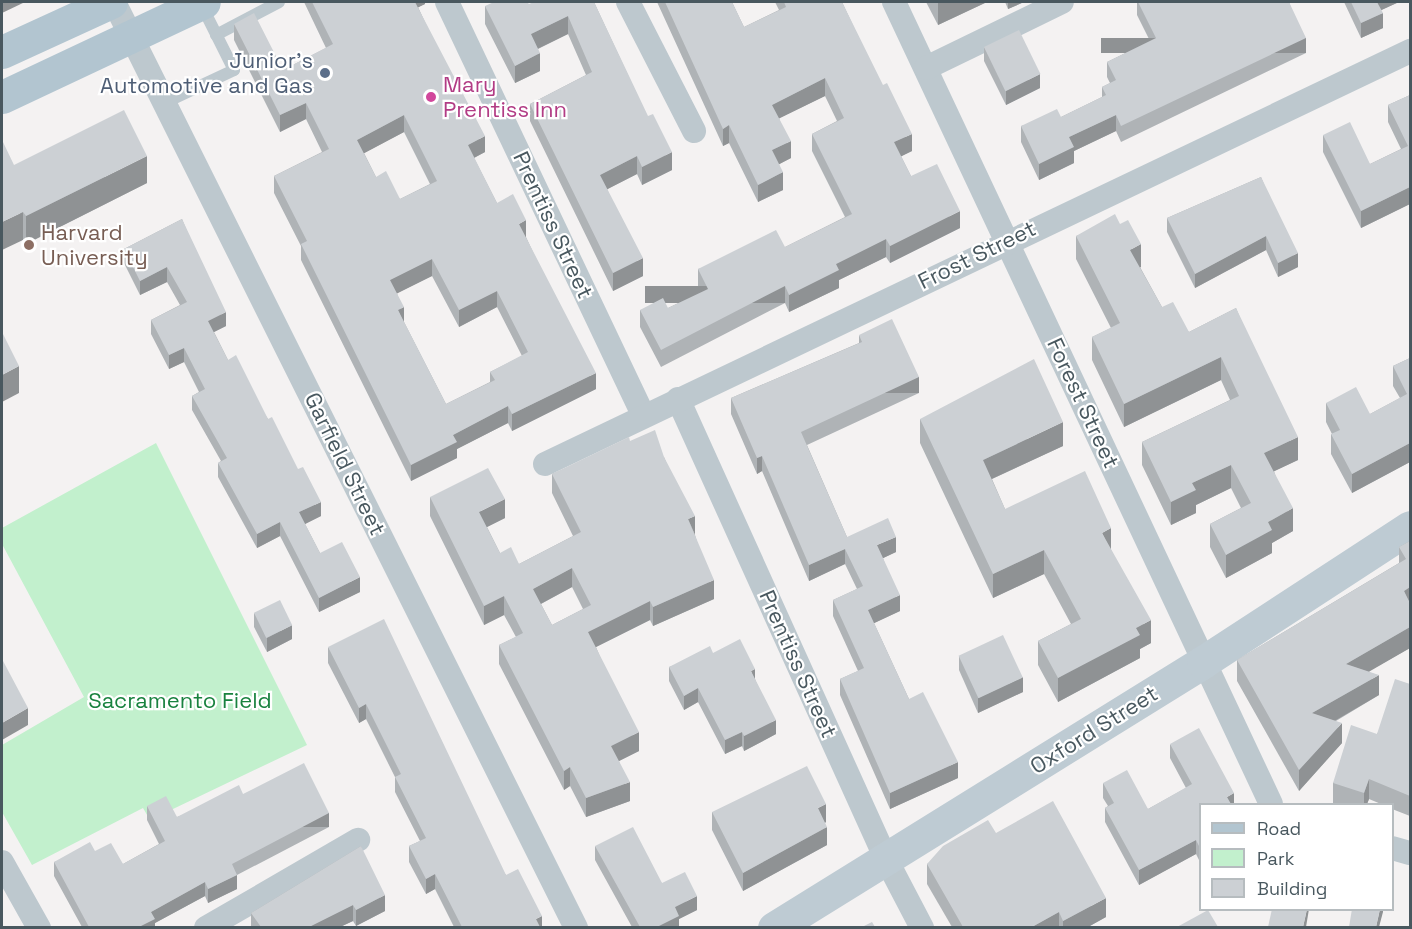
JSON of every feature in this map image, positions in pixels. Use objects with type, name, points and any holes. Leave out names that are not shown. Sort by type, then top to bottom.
[{"type":"main road","points":[[2,52],[112,2]]},
{"type":"main road","points":[[2,98],[202,2]]},
{"type":"street","name":"Garfield Street","points":[[112,2],[166,102],[576,927]]},
{"type":"street","name":"Prentiss Street","points":[[447,2],[644,416]]},
{"type":"street","points":[[628,2],[694,131]]},
{"type":"street","name":"Forest Street","points":[[894,2],[1271,803]]},
{"type":"street","points":[[926,68],[1062,2]]},
{"type":"street","name":"Frost Street","points":[[545,464],[1007,241],[1410,51]]},
{"type":"street","name":"Prentiss Street","points":[[678,399],[886,859],[922,927]]},
{"type":"street","name":"Oxford Street","points":[[774,927],[1203,662],[1410,527]]},
{"type":"street","points":[[207,927],[358,840]]},
{"type":"street","points":[[1394,849],[1410,853]]},
{"type":"street","points":[[2,862],[39,927]]},
{"type":"lane","points":[[166,102],[234,69],[202,2]]},
{"type":"lane","points":[[216,35],[279,2]]},
{"type":"green space","name":"Sacramento Field","points":[[156,443],[307,745],[150,820],[143,808],[32,865],[2,812],[2,745],[84,697],[2,544],[2,528]]},
{"type":"building","points":[[312,2],[415,2],[485,136],[468,145],[497,203],[513,194],[526,220],[519,224],[596,373],[512,414],[508,406],[453,435],[457,442],[411,465],[301,244],[307,241],[274,176],[329,149],[306,103],[280,115],[234,24],[254,13],[283,70],[333,44]],"holes":[[[404,115],[437,181],[400,199],[386,171],[376,177],[357,140]],[[432,259],[459,310],[497,291],[528,352],[490,372],[495,380],[446,404],[398,310],[404,307],[390,280]]]},
{"type":"building","points":[[494,2],[527,2],[529,4],[534,2],[594,2],[648,116],[653,114],[672,152],[642,167],[637,156],[600,175],[643,258],[613,273],[530,104],[592,72],[568,16],[531,34],[540,53],[515,66],[485,6]]},
{"type":"building","points":[[665,2],[732,2],[744,27],[786,7],[784,2],[842,2],[883,85],[887,83],[912,134],[894,142],[911,176],[937,164],[960,211],[890,246],[886,239],[836,264],[839,270],[789,295],[785,286],[661,350],[640,310],[663,298],[668,308],[708,289],[698,269],[776,230],[785,247],[852,214],[812,134],[844,118],[825,78],[772,105],[791,141],[772,150],[783,172],[758,185],[729,125],[723,129]]},
{"type":"building","points":[[1138,2],[1289,2],[1306,38],[1121,126],[1116,115],[1069,137],[1074,147],[1039,164],[1021,126],[1057,109],[1061,117],[1106,95],[1102,87],[1116,80],[1107,62],[1156,38]]},
{"type":"building","points":[[1351,2],[1377,2],[1383,13],[1361,23]]},
{"type":"building","points":[[1019,30],[1040,74],[1005,91],[984,47]]},
{"type":"building","points":[[1410,95],[1410,187],[1361,211],[1323,135],[1350,122],[1370,164],[1408,146],[1388,105]]},
{"type":"building","points":[[124,110],[147,156],[26,216],[23,212],[2,222],[2,142],[14,165]]},
{"type":"building","points":[[1261,177],[1298,253],[1278,263],[1266,236],[1195,274],[1167,218]]},
{"type":"building","points":[[1115,214],[1120,224],[1128,220],[1141,244],[1130,250],[1162,307],[1173,302],[1189,332],[1236,308],[1298,437],[1264,453],[1293,508],[1268,522],[1272,530],[1226,555],[1210,524],[1251,503],[1231,465],[1192,483],[1196,490],[1171,502],[1142,442],[1239,396],[1221,357],[1124,404],[1092,337],[1120,323],[1076,236]]},
{"type":"building","points":[[182,219],[226,312],[208,321],[228,360],[236,355],[268,419],[272,417],[298,469],[303,467],[321,502],[299,512],[320,553],[342,542],[360,577],[319,598],[280,522],[257,534],[218,463],[227,458],[192,396],[205,389],[184,348],[169,355],[151,320],[187,302],[167,267],[140,281],[124,249]]},
{"type":"building","points":[[892,319],[919,377],[801,432],[847,537],[888,518],[896,537],[877,545],[900,595],[868,610],[909,699],[923,692],[958,762],[890,793],[840,679],[864,668],[833,600],[863,586],[845,549],[809,565],[762,456],[757,458],[731,398],[862,342],[859,335]]},
{"type":"building","points":[[2,332],[19,366],[2,375]]},
{"type":"building","points":[[1410,358],[1410,443],[1352,474],[1331,434],[1340,430],[1326,403],[1356,387],[1370,414],[1407,394],[1393,366]]},
{"type":"building","points":[[1034,359],[1063,422],[983,460],[1005,509],[1085,471],[1111,528],[1102,533],[1151,620],[1136,628],[1140,635],[1058,678],[1038,641],[1081,619],[1044,550],[993,574],[920,419]]},
{"type":"building","points":[[655,430],[664,457],[695,516],[688,519],[714,580],[653,607],[650,601],[588,632],[639,732],[611,746],[630,782],[586,798],[570,767],[564,771],[499,645],[523,633],[504,596],[484,606],[430,497],[488,468],[505,499],[479,512],[500,553],[511,547],[519,564],[581,532],[552,474],[629,437],[630,441]],"holes":[[[572,568],[591,605],[552,625],[533,589]]]},
{"type":"building","points":[[1410,541],[1410,587],[1404,591],[1410,603],[1410,627],[1346,664],[1379,675],[1312,713],[1342,723],[1299,770],[1237,660],[1406,559],[1399,547]]},
{"type":"building","points":[[280,600],[292,625],[266,638],[254,613]]},
{"type":"building","points":[[384,619],[506,875],[518,869],[542,916],[536,919],[540,927],[462,927],[435,874],[426,879],[409,846],[426,838],[395,777],[401,774],[366,704],[359,708],[328,647]]},
{"type":"building","points":[[1003,635],[1023,678],[978,698],[959,656]]},
{"type":"building","points":[[740,639],[755,669],[751,671],[776,720],[744,736],[742,732],[725,740],[698,688],[684,696],[669,667],[710,646],[713,653]]},
{"type":"building","points":[[2,659],[28,708],[2,723]]},
{"type":"building","points":[[1395,679],[1410,684],[1410,796],[1369,779],[1364,793],[1333,783],[1351,725],[1377,734]]},
{"type":"building","points":[[1199,728],[1234,793],[1227,797],[1230,803],[1199,803],[1199,846],[1196,840],[1139,870],[1105,808],[1114,803],[1103,783],[1127,770],[1148,809],[1192,784],[1170,744]]},
{"type":"building","points":[[304,763],[329,813],[232,864],[237,875],[208,889],[205,882],[151,912],[155,919],[139,927],[89,927],[54,862],[90,842],[95,851],[111,843],[123,864],[165,841],[147,806],[166,796],[177,817],[239,785],[243,794]]},
{"type":"building","points":[[807,766],[826,804],[818,808],[827,827],[743,873],[712,812]]},
{"type":"building","points":[[1053,801],[1106,898],[1063,921],[1059,912],[1032,927],[963,927],[927,864],[943,846],[988,820],[996,833]]},
{"type":"building","points":[[633,827],[662,883],[685,872],[697,896],[675,907],[679,916],[657,927],[640,927],[595,846]]},
{"type":"building","points":[[361,846],[385,895],[356,910],[353,905],[309,927],[261,927],[251,913]]},
{"type":"building","points":[[1209,911],[1218,927],[1177,927]]},
{"type":"building","points":[[1272,911],[1307,911],[1303,927],[1268,927]]},
{"type":"building","points":[[1352,911],[1380,911],[1376,927],[1349,927]]},
{"type":"building","points":[[872,922],[875,927],[862,927]]},
{"type":"place","name":"Junior's Automotive and Gas","points":[[325,73]]},
{"type":"place","name":"Mary Prentiss Inn","points":[[431,97]]},
{"type":"place","name":"Harvard University","points":[[29,245]]}]
